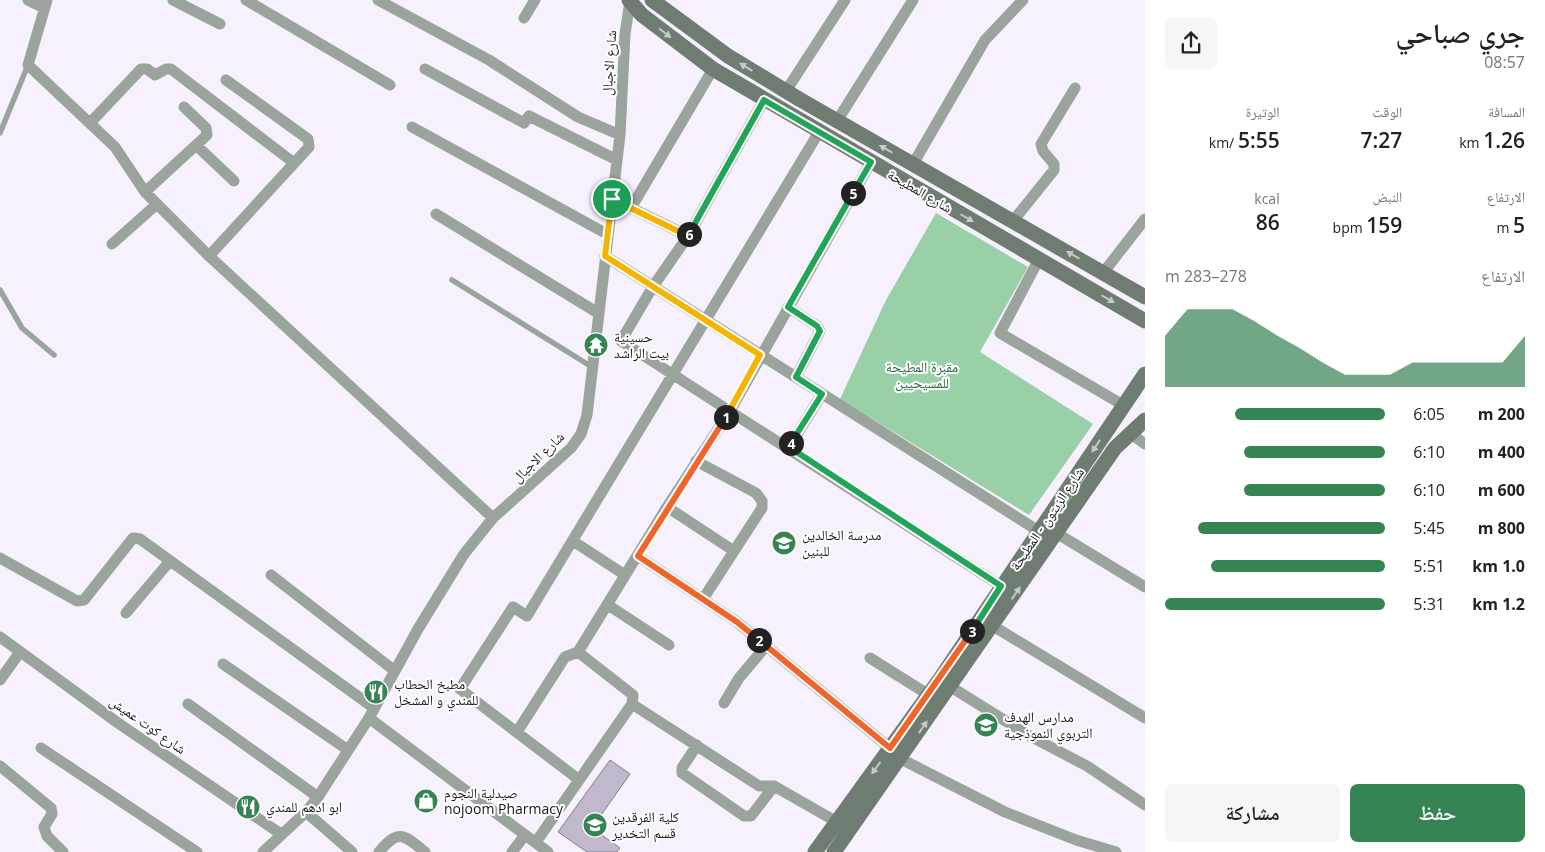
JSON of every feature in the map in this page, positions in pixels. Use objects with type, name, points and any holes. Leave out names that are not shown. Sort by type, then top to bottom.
[{"type":"street","points":[[28,0],[46,4],[28,65],[115,146],[145,192],[210,256],[493,518]]},
{"type":"street","points":[[173,0],[220,24]]},
{"type":"street","points":[[246,0],[390,85]]},
{"type":"street","points":[[378,0],[489,60],[578,117],[620,135]]},
{"type":"street","points":[[524,18],[535,0]]},
{"type":"street","name":"شارع المطيحة","points":[[652,0],[728,56],[799,99],[1145,297]]},
{"type":"street","points":[[786,91],[845,0]]},
{"type":"street","points":[[837,120],[913,0]]},
{"type":"street","points":[[913,164],[984,40],[1023,0]]},
{"type":"street","name":"شارع الاجبال","points":[[263,852],[306,812],[318,797],[371,713],[464,554],[493,518],[571,448],[581,434],[586,415],[620,135],[625,34],[629,1]]},
{"type":"street","name":"شارع المطيحة","points":[[629,1],[642,16],[713,69],[1145,321]]},
{"type":"street","points":[[90,123],[141,69],[147,69],[155,75],[166,68],[171,69],[294,163]]},
{"type":"street","points":[[425,69],[524,123],[529,116],[617,160]]},
{"type":"street","points":[[631,208],[713,69]]},
{"type":"street","points":[[210,256],[309,147],[308,138],[226,80]]},
{"type":"street","points":[[1013,221],[1054,170],[1054,164],[1043,151],[1041,144],[1075,88]]},
{"type":"street","points":[[790,115],[799,99]]},
{"type":"street","points":[[764,100],[688,236],[652,288],[621,341],[789,447],[1001,586]]},
{"type":"street","points":[[145,192],[207,135],[206,128],[184,107]]},
{"type":"street","points":[[412,127],[607,234]]},
{"type":"street","points":[[578,779],[460,689],[514,607],[527,616],[674,376],[819,132]]},
{"type":"street","points":[[197,146],[234,181]]},
{"type":"street","points":[[517,732],[565,658],[578,652],[696,461],[730,411],[871,162]]},
{"type":"street","points":[[612,199],[688,236]]},
{"type":"street","points":[[112,244],[157,204]]},
{"type":"street","points":[[436,214],[598,313]]},
{"type":"street","points":[[1103,272],[1145,218]]},
{"type":"street","points":[[605,256],[652,288],[1040,532]]},
{"type":"street","points":[[1040,259],[1000,333],[1123,406]]},
{"type":"street","points":[[788,307],[817,326],[820,331],[796,377]]},
{"type":"street","name":"شارع الزيتون - المطيحة","points":[[815,852],[929,695],[1145,374]]},
{"type":"street","points":[[789,447],[822,394]]},
{"type":"street","name":"شارع الزيتون - المطيحة","points":[[834,852],[1058,534],[1115,448],[1145,420]]},
{"type":"street","points":[[1130,433],[1145,444]]},
{"type":"street","points":[[696,461],[756,493],[762,501],[762,508],[703,599]]},
{"type":"street","points":[[667,507],[734,551]]},
{"type":"street","points":[[1058,534],[1145,587]]},
{"type":"street","points":[[0,558],[77,601],[84,600],[133,538],[140,539],[371,713],[548,852]]},
{"type":"street","points":[[573,541],[624,576]]},
{"type":"street","points":[[638,556],[703,599],[766,646],[890,748]]},
{"type":"street","points":[[126,613],[170,561]]},
{"type":"street","points":[[271,575],[395,671]]},
{"type":"street","points":[[608,605],[669,645]]},
{"type":"street","points":[[993,626],[1145,718]]},
{"type":"street","name":"شارع كوت عميش","points":[[0,637],[118,723],[281,834]]},
{"type":"street","points":[[724,703],[739,678],[766,646]]},
{"type":"street","points":[[0,680],[20,652]]},
{"type":"street","points":[[536,842],[632,704],[633,695],[578,652]]},
{"type":"street","points":[[870,658],[929,695]]},
{"type":"street","points":[[223,664],[348,750]]},
{"type":"street","points":[[951,687],[1028,735],[1087,766],[1145,805]]},
{"type":"street","points":[[188,704],[318,797]]},
{"type":"street","points":[[632,704],[759,786],[774,786],[837,822]]},
{"type":"street","points":[[697,745],[682,768],[682,773],[744,816],[751,816],[774,786]]},
{"type":"street","points":[[41,748],[197,852]]},
{"type":"street","points":[[901,759],[1005,812],[1076,840],[1116,852]]},
{"type":"street","points":[[0,766],[51,808],[52,814],[44,827],[47,836],[63,852]]},
{"type":"street","points":[[306,812],[352,852]]},
{"type":"street","points":[[379,852],[389,840],[397,835],[406,836],[425,852]]},
{"type":"street","points":[[512,852],[524,835]]},
{"type":"lane","points":[[0,133],[28,65]]},
{"type":"lane","points":[[452,280],[592,367]]},
{"type":"lane","points":[[0,290],[22,328],[54,355]]},
{"type":"green space","name":"مقبرة المطيحة للمسيحيين","points":[[936,213],[1028,267],[980,352],[1093,424],[1029,515],[840,399],[886,300]]},
{"type":"building","points":[[610,760],[630,774],[592,828],[620,848],[617,852],[587,852],[558,832]]},
{"type":"place","name":"حسينية بيت الراشد","points":[[596,345]]},
{"type":"place","name":"مدرسة الخالدين للبنين","points":[[784,543]]},
{"type":"place","name":"مطبخ الحطاب للمندي و المشخل","points":[[376,692]]},
{"type":"place","name":"مدارس الهدف التربوي النموذجية","points":[[986,725]]},
{"type":"place","name":"صيدلية النجوم nojoom Pharmacy","points":[[426,801]]},
{"type":"place","name":"ابو ادهم للمندي","points":[[248,807]]},
{"type":"place","name":"كلية الفرقدين قسم التخدير","points":[[595,825]]},
{"type":"route","points":[[764,100],[871,162],[788,307],[817,326],[820,331],[796,377],[822,394],[789,447],[1001,586],[940,679],[890,748],[838,708],[737,622],[638,556],[696,461],[730,411],[760,355],[652,288],[605,256],[612,199],[688,236],[764,100]]}]
